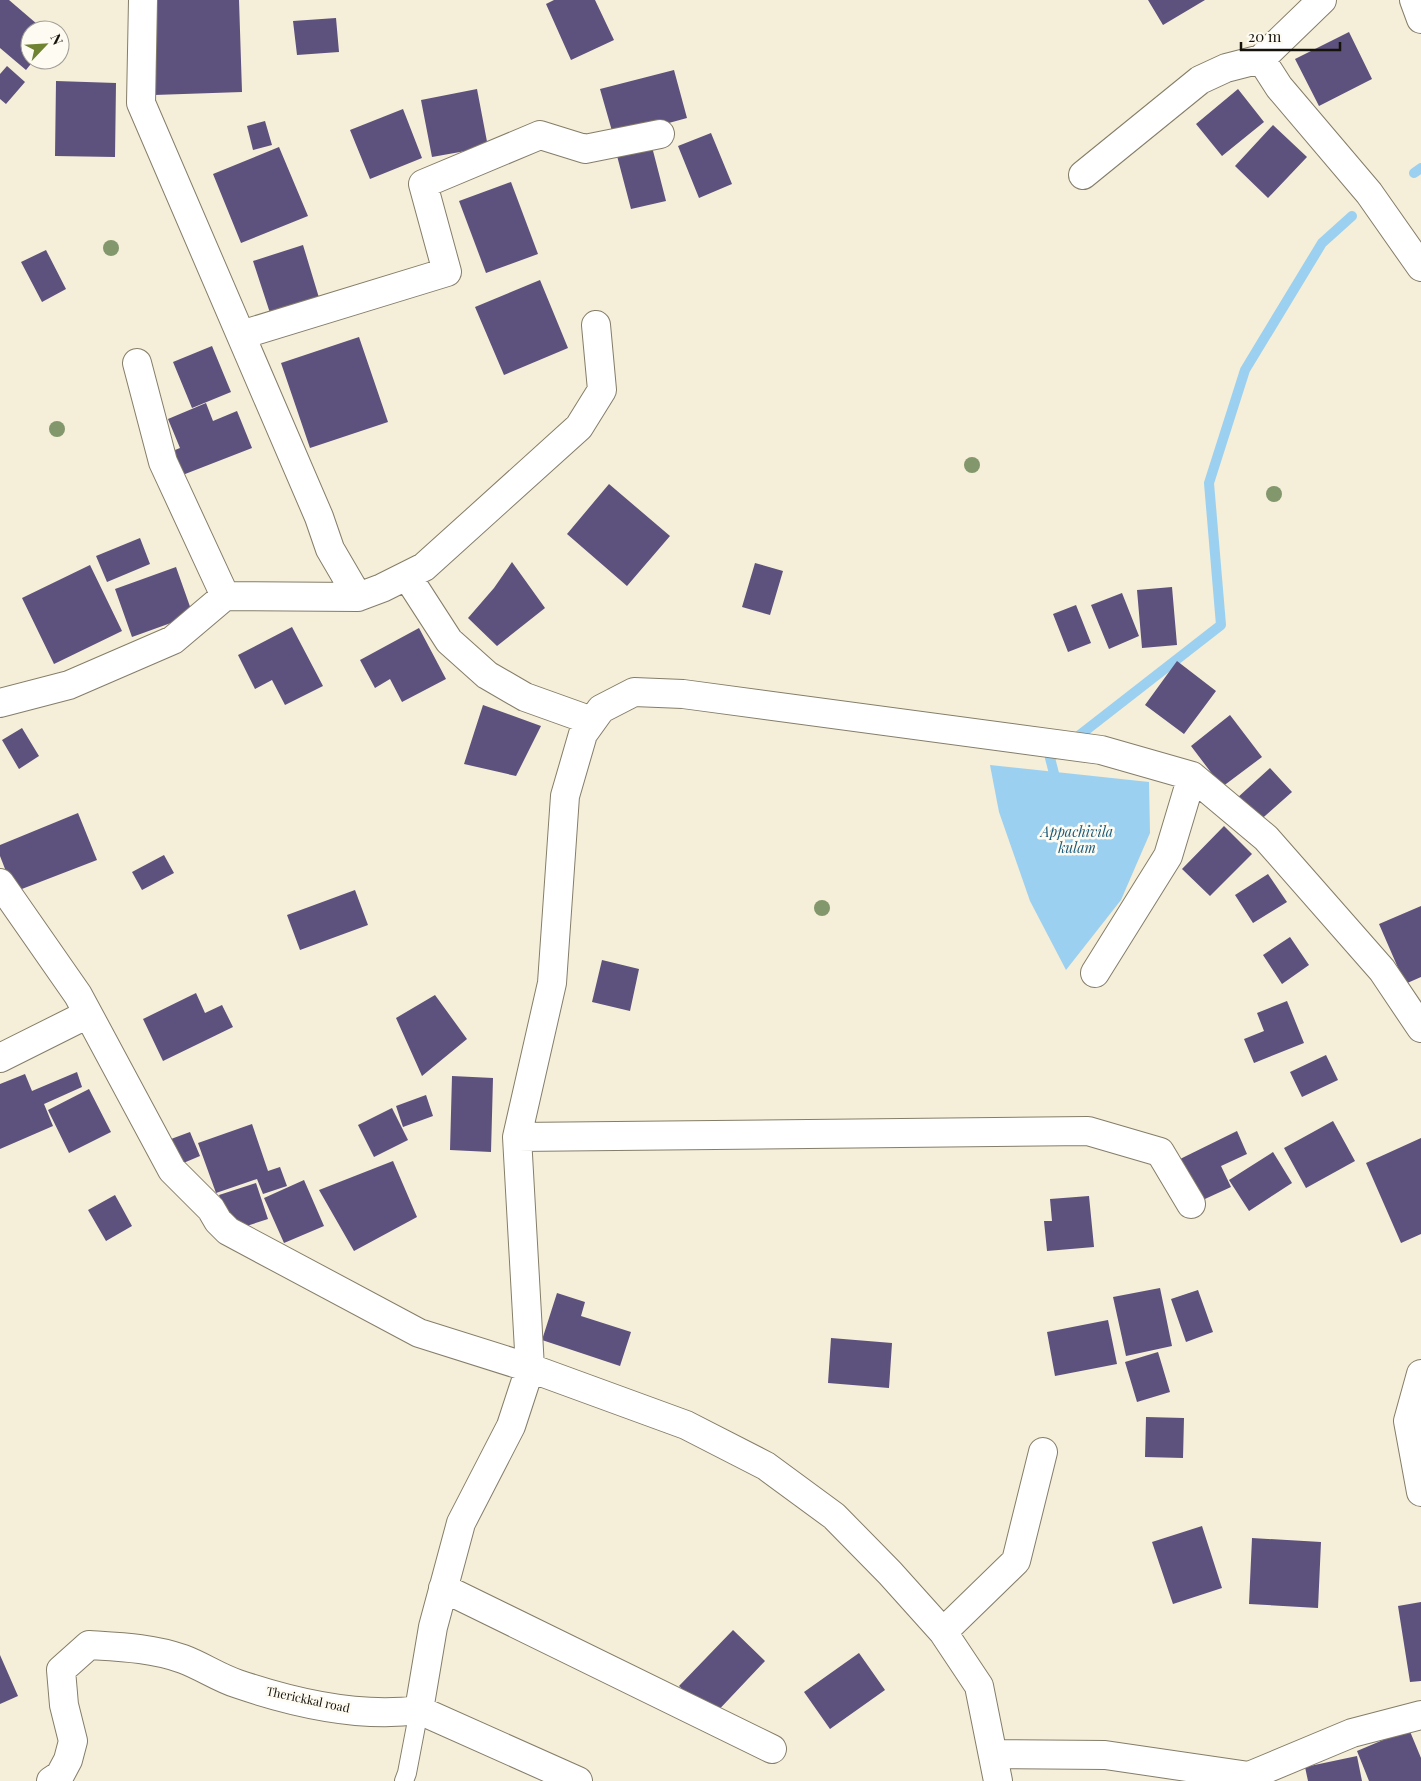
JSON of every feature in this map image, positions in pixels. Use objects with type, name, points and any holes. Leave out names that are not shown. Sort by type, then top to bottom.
[{"type":"street","points":[[143,0],[141,103],[319,517],[330,549],[358,596]]},
{"type":"street","points":[[1083,175],[1200,80],[1226,68],[1262,59],[1322,0]]},
{"type":"street","points":[[1414,0],[1421,19]]},
{"type":"street","points":[[1262,59],[1279,87],[1369,193],[1421,267]]},
{"type":"street","points":[[241,335],[447,272],[423,184],[540,135],[585,149],[660,134]]},
{"type":"street","points":[[0,703],[69,685],[173,640],[225,596],[358,596],[382,588],[424,567],[579,427],[602,390],[596,325]]},
{"type":"street","points":[[137,364],[164,462],[225,596]]},
{"type":"street","points":[[407,576],[449,641],[486,675],[525,697],[592,721]]},
{"type":"street","points":[[578,1781],[419,1710],[432,1627],[461,1523],[511,1426],[530,1368],[517,1137],[552,983],[565,796],[583,734],[601,709],[634,692],[674,694],[1101,750],[1192,776],[1266,838],[1382,970],[1421,1028]]},
{"type":"street","points":[[1095,973],[1168,856],[1192,776]]},
{"type":"street","points":[[0,883],[78,995],[172,1170],[211,1209],[218,1221],[228,1231],[419,1333],[530,1368],[686,1425],[766,1466],[834,1516],[890,1572],[943,1632],[979,1686],[998,1781]]},
{"type":"street","points":[[0,1058],[88,1014]]},
{"type":"street","points":[[517,1137],[1088,1131],[1160,1152],[1191,1204]]},
{"type":"street","points":[[1421,1374],[1408,1421],[1421,1492]]},
{"type":"street","points":[[943,1632],[1016,1561],[1043,1452]]},
{"type":"street","points":[[443,1588],[772,1749]]},
{"type":"street","name":"Therickkal road","points":[[51,1781],[60,1775],[68,1760],[73,1741],[64,1705],[61,1670],[88,1645],[136,1647],[183,1659],[237,1684],[290,1699],[335,1708],[380,1713],[419,1710]]},
{"type":"street","points":[[993,1754],[1105,1755],[1249,1776],[1352,1733],[1421,1715]]},
{"type":"lane","points":[[404,1781],[419,1710]]},
{"type":"water","name":"Appachivila kulam","points":[[990,765],[1149,782],[1150,833],[1121,900],[1066,970],[1030,901],[999,812]]},
{"type":"building","points":[[0,0],[9,0],[32,20],[20,20],[20,65],[0,48]]},
{"type":"building","points":[[151,0],[239,0],[242,92],[154,95]]},
{"type":"building","points":[[554,0],[595,0],[614,40],[571,60],[546,4]]},
{"type":"building","points":[[1148,0],[1205,0],[1163,25]]},
{"type":"building","points":[[336,18],[339,52],[297,55],[293,21]]},
{"type":"building","points":[[1349,32],[1372,79],[1319,106],[1295,59]]},
{"type":"building","points":[[7,66],[25,82],[6,104],[0,99],[0,74]]},
{"type":"building","points":[[674,70],[687,118],[614,138],[600,89]]},
{"type":"building","points":[[56,81],[116,83],[115,157],[55,156]]},
{"type":"building","points":[[477,89],[488,147],[432,157],[421,100]]},
{"type":"building","points":[[1238,89],[1264,122],[1222,156],[1196,124]]},
{"type":"building","points":[[403,109],[422,158],[370,179],[350,130]]},
{"type":"building","points":[[265,121],[272,145],[253,150],[247,126]]},
{"type":"building","points":[[1273,125],[1307,157],[1268,198],[1235,166]]},
{"type":"building","points":[[711,133],[732,184],[699,198],[678,146]]},
{"type":"building","points":[[651,143],[666,201],[631,209],[616,152]]},
{"type":"building","points":[[279,147],[308,216],[241,243],[213,174]]},
{"type":"building","points":[[511,182],[538,254],[486,273],[459,201]]},
{"type":"building","points":[[303,245],[320,301],[271,316],[253,261]]},
{"type":"building","points":[[46,250],[66,289],[42,302],[21,262]]},
{"type":"building","points":[[540,280],[568,348],[504,375],[475,307]]},
{"type":"building","points":[[359,337],[388,422],[310,448],[281,363]]},
{"type":"building","points":[[212,346],[231,392],[192,408],[173,362]]},
{"type":"building","points":[[206,403],[213,421],[237,411],[252,448],[180,476],[170,452],[180,448],[168,419]]},
{"type":"building","points":[[609,484],[670,536],[627,586],[567,534]]},
{"type":"building","points":[[140,538],[150,564],[107,582],[96,556]]},
{"type":"building","points":[[512,562],[545,608],[497,646],[468,618],[494,588]]},
{"type":"building","points":[[755,563],[783,571],[770,615],[742,607]]},
{"type":"building","points":[[90,565],[122,631],[54,664],[22,598]]},
{"type":"building","points":[[176,567],[193,615],[132,637],[115,589]]},
{"type":"building","points":[[1172,587],[1177,645],[1142,648],[1137,590]]},
{"type":"building","points":[[1122,593],[1139,636],[1109,649],[1091,605]]},
{"type":"building","points":[[1076,605],[1091,643],[1068,652],[1053,614]]},
{"type":"building","points":[[292,627],[323,686],[285,705],[272,680],[255,689],[238,655]]},
{"type":"building","points":[[419,628],[446,679],[402,702],[390,679],[375,688],[360,660]]},
{"type":"building","points":[[1177,661],[1216,691],[1184,734],[1145,705]]},
{"type":"building","points":[[483,705],[541,726],[516,776],[464,764]]},
{"type":"building","points":[[1230,715],[1262,757],[1222,787],[1191,746]]},
{"type":"building","points":[[22,728],[39,756],[19,769],[2,740]]},
{"type":"building","points":[[1270,768],[1292,792],[1257,823],[1236,799]]},
{"type":"building","points":[[78,813],[97,860],[14,892],[0,856],[0,845]]},
{"type":"building","points":[[1224,826],[1252,854],[1210,896],[1182,869]]},
{"type":"building","points":[[164,855],[174,873],[142,890],[132,872]]},
{"type":"building","points":[[1268,874],[1287,902],[1253,923],[1235,895]]},
{"type":"building","points":[[355,890],[368,925],[300,950],[287,915]]},
{"type":"building","points":[[1421,906],[1421,977],[1405,984],[1379,924]]},
{"type":"building","points":[[1290,937],[1309,965],[1282,984],[1263,955]]},
{"type":"building","points":[[602,960],[639,969],[630,1011],[592,1002]]},
{"type":"building","points":[[196,993],[205,1013],[222,1005],[233,1027],[163,1061],[143,1019]]},
{"type":"building","points":[[435,995],[467,1039],[422,1076],[396,1018]]},
{"type":"building","points":[[1287,1001],[1304,1043],[1254,1063],[1244,1039],[1264,1031],[1257,1013]]},
{"type":"building","points":[[1326,1055],[1338,1080],[1302,1097],[1290,1072]]},
{"type":"building","points":[[77,1072],[82,1087],[44,1104],[53,1126],[0,1149],[0,1084],[25,1074],[32,1091]]},
{"type":"building","points":[[452,1076],[493,1078],[491,1152],[450,1150]]},
{"type":"building","points":[[89,1089],[111,1132],[69,1153],[48,1110]]},
{"type":"building","points":[[426,1095],[433,1116],[403,1127],[396,1106]]},
{"type":"building","points":[[392,1108],[408,1140],[374,1157],[358,1125]]},
{"type":"building","points":[[1333,1121],[1355,1161],[1306,1188],[1284,1148]]},
{"type":"building","points":[[252,1124],[268,1171],[280,1167],[287,1186],[263,1194],[257,1179],[216,1193],[198,1143]]},
{"type":"building","points":[[1237,1131],[1247,1154],[1221,1166],[1231,1187],[1194,1204],[1174,1162]]},
{"type":"building","points":[[190,1132],[200,1156],[181,1164],[171,1139]]},
{"type":"building","points":[[1421,1138],[1421,1234],[1401,1243],[1366,1163]]},
{"type":"building","points":[[1273,1152],[1292,1183],[1249,1211],[1229,1180]]},
{"type":"building","points":[[393,1161],[417,1217],[354,1251],[319,1190]]},
{"type":"building","points":[[304,1180],[324,1226],[284,1243],[264,1198]]},
{"type":"building","points":[[256,1183],[268,1219],[231,1231],[219,1195]]},
{"type":"building","points":[[115,1195],[132,1226],[106,1241],[88,1210]]},
{"type":"building","points":[[1089,1196],[1094,1247],[1047,1251],[1044,1221],[1052,1221],[1050,1199]]},
{"type":"building","points":[[1160,1288],[1172,1346],[1126,1356],[1113,1297]]},
{"type":"building","points":[[1198,1290],[1213,1332],[1186,1342],[1171,1299]]},
{"type":"building","points":[[557,1293],[585,1302],[581,1316],[631,1332],[620,1366],[542,1340]]},
{"type":"building","points":[[1108,1320],[1117,1364],[1055,1376],[1047,1332]]},
{"type":"building","points":[[831,1338],[892,1343],[889,1388],[828,1383]]},
{"type":"building","points":[[1158,1352],[1170,1392],[1137,1402],[1125,1362]]},
{"type":"building","points":[[1146,1417],[1184,1418],[1183,1458],[1145,1457]]},
{"type":"building","points":[[1202,1526],[1222,1588],[1173,1604],[1152,1542]]},
{"type":"building","points":[[1252,1538],[1321,1542],[1318,1608],[1249,1604]]},
{"type":"building","points":[[1421,1602],[1421,1681],[1410,1682],[1398,1606]]},
{"type":"building","points":[[733,1630],[765,1661],[712,1717],[679,1686]]},
{"type":"building","points":[[859,1653],[885,1690],[830,1729],[804,1692]]},
{"type":"building","points":[[0,1655],[18,1696],[0,1704]]},
{"type":"building","points":[[1409,1729],[1421,1758],[1421,1781],[1369,1781],[1357,1751]]},
{"type":"building","points":[[1357,1756],[1362,1781],[1308,1781],[1305,1767]]},
{"type":"waterway","points":[[1414,173],[1421,168]]},
{"type":"waterway","points":[[1072,741],[1221,625],[1209,483],[1245,370],[1322,243],[1352,216]]},
{"type":"waterway","points":[[1057,785],[1050,758],[1060,750]]}]
